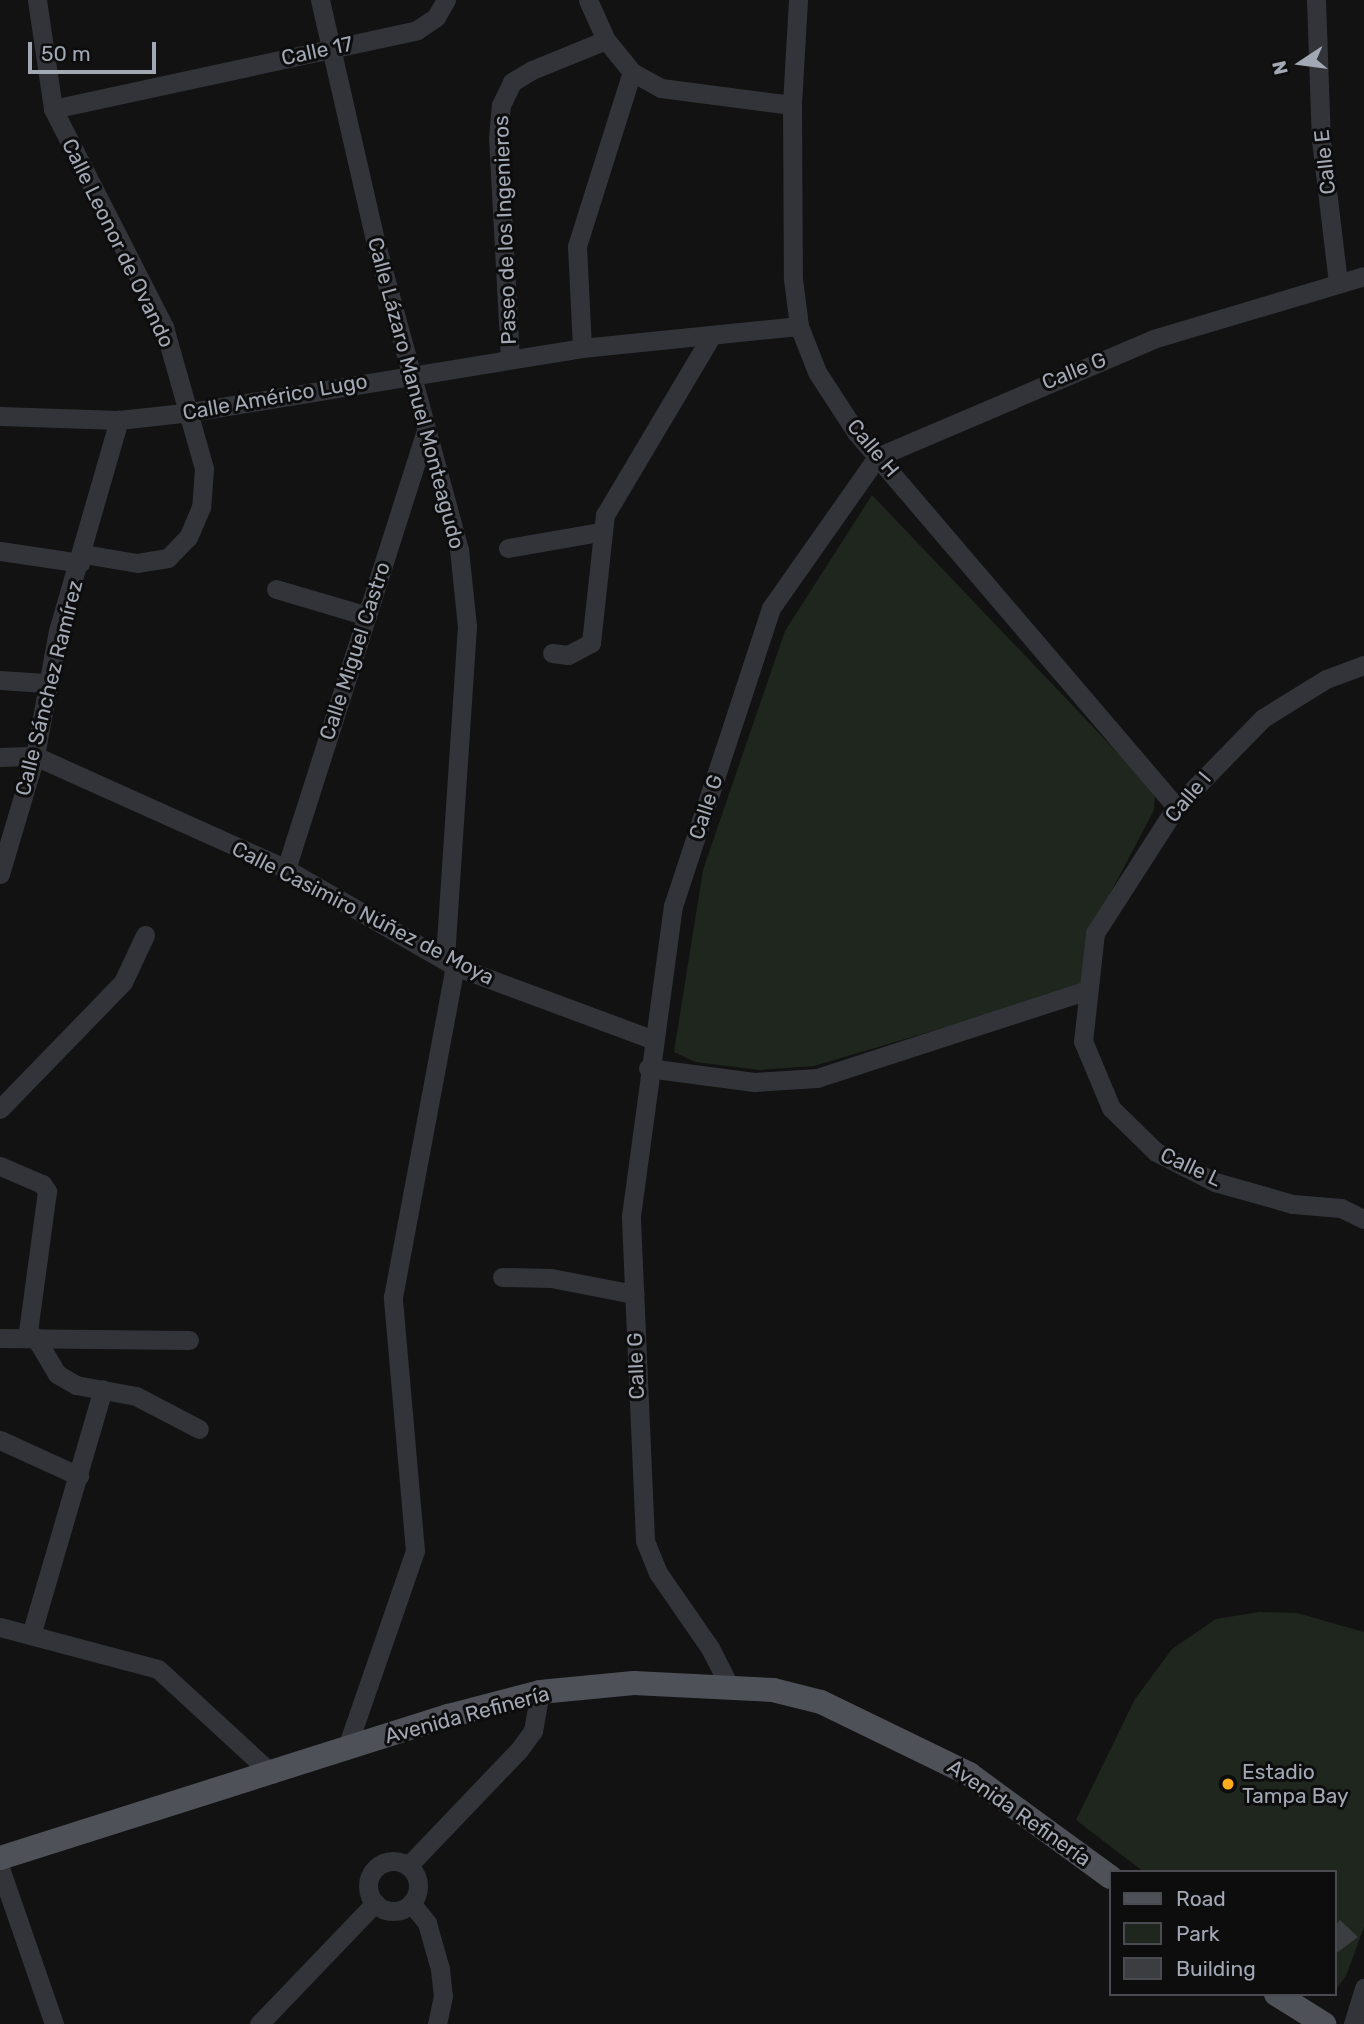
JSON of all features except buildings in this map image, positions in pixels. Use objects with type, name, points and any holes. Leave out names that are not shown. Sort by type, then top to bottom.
[{"type":"main road","name":"Avenida Refinería","points":[[0,1858],[540,1692],[634,1683],[773,1690],[821,1702],[898,1735],[969,1774],[1108,1876]]},
{"type":"main road","points":[[1279,1996],[1324,2024]]},
{"type":"street","name":"Calle Leonor de Ovando","points":[[0,551],[137,563],[168,558],[188,537],[201,507],[204,468],[191,412],[164,327],[53,109],[37,0]]},
{"type":"street","name":"Calle Lázaro Manuel Monteagudo","points":[[320,0],[327,49],[415,373],[425,434],[459,549],[467,626],[450,962],[393,1297],[415,1551],[346,1750]]},
{"type":"street","name":"Calle 17","points":[[53,109],[417,30],[436,17],[446,0]]},
{"type":"street","points":[[588,0],[607,40],[632,72],[661,88],[792,106]]},
{"type":"street","name":"Calle H","points":[[798,0],[792,106],[793,279],[799,326],[817,372],[877,457],[1176,807]]},
{"type":"street","name":"Calle E","points":[[1316,0],[1321,140],[1338,283]]},
{"type":"street","name":"Paseo de los Ingenieros","points":[[510,359],[498,138],[501,105],[512,82],[531,70],[607,40]]},
{"type":"street","points":[[582,348],[577,246],[632,72]]},
{"type":"street","name":"Calle G","points":[[731,1689],[710,1648],[658,1573],[645,1540],[631,1216],[651,1039],[673,906],[771,608],[877,457],[1153,339],[1364,276]]},
{"type":"street","name":"Calle Américo Lugo","points":[[0,416],[119,420],[191,412],[415,373],[582,348],[799,326]]},
{"type":"street","points":[[552,653],[568,655],[591,643],[600,533],[616,493],[712,335]]},
{"type":"street","name":"Calle Sánchez Ramírez","points":[[0,874],[35,756],[45,683],[119,420]]},
{"type":"street","name":"Calle Miguel Castro","points":[[286,869],[425,434]]},
{"type":"street","points":[[508,548],[600,533]]},
{"type":"street","points":[[276,589],[367,616]]},
{"type":"street","name":"Calle I","points":[[1085,991],[1095,933],[1176,807],[1263,718],[1326,679],[1364,665]]},
{"type":"street","points":[[0,680],[45,683]]},
{"type":"street","name":"Calle Casimiro Núñez de Moya","points":[[0,757],[35,756],[286,869],[450,962],[651,1039]]},
{"type":"street","points":[[0,1109],[123,982],[145,935]]},
{"type":"street","points":[[648,1068],[754,1082],[817,1078],[1085,991]]},
{"type":"street","name":"Calle L","points":[[1085,991],[1083,1041],[1111,1108],[1156,1152],[1215,1182],[1293,1204],[1341,1208],[1364,1219]]},
{"type":"street","points":[[0,1166],[42,1184],[47,1191],[31,1338],[57,1374],[103,1389],[136,1396],[198,1429]]},
{"type":"street","points":[[502,1277],[551,1278],[634,1294]]},
{"type":"street","points":[[0,1338],[189,1340]]},
{"type":"street","points":[[31,1635],[103,1389]]},
{"type":"street","points":[[0,1440],[79,1476]]},
{"type":"street","points":[[0,1627],[158,1669],[272,1774]]},
{"type":"street","points":[[408,1866],[519,1750],[533,1731],[540,1692]]},
{"type":"street","points":[[411,1903],[386,1910],[375,1903],[368,1880],[374,1869],[397,1861],[408,1866],[416,1877],[411,1903],[427,1923],[440,1969],[443,1996],[437,2024]]},
{"type":"street","points":[[0,1868],[54,2024]]},
{"type":"street","points":[[259,2024],[375,1903]]},
{"type":"street","points":[[1353,2024],[1364,1988]]},
{"type":"green space","points":[[872,495],[1155,792],[1154,810],[1093,926],[1081,987],[814,1066],[760,1070],[695,1062],[674,1052],[703,870],[785,631]]},
{"type":"green space","name":"Estadio Tampa Bay","points":[[1259,1612],[1297,1613],[1364,1632],[1364,1927],[1346,1976],[1336,1989],[1336,1870],[1141,1870],[1076,1820],[1135,1699],[1172,1649],[1216,1619]]},
{"type":"place","name":"Estadio Tampa Bay","points":[[1228,1784]]}]
